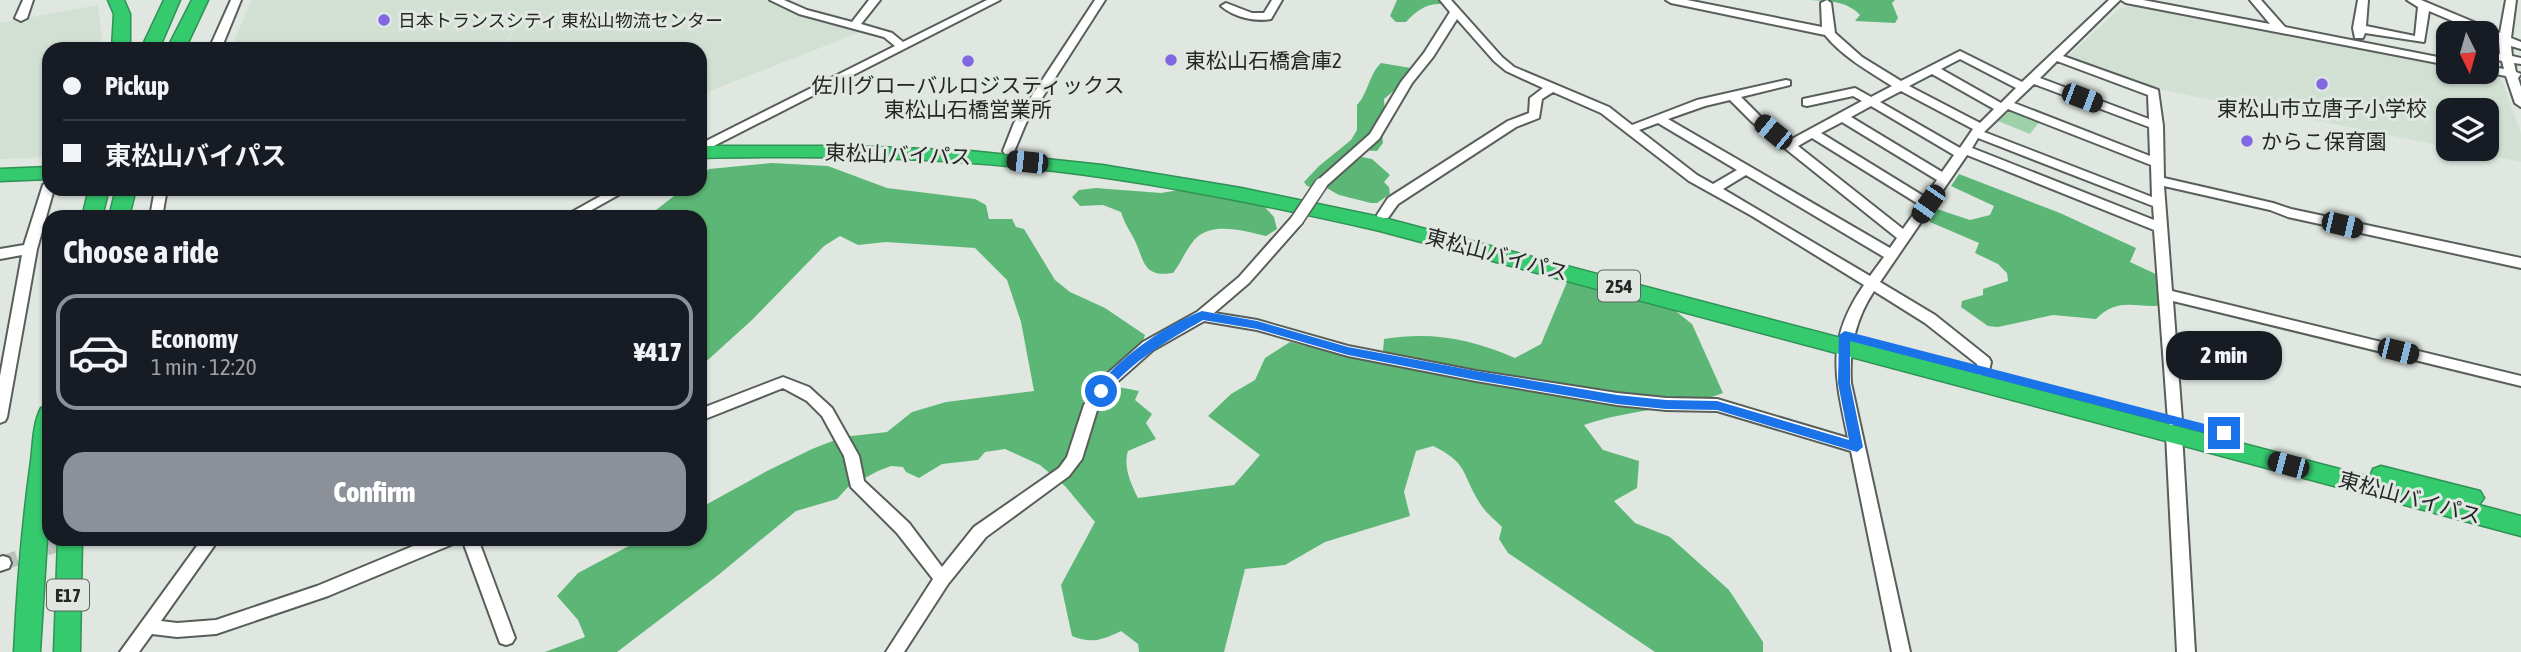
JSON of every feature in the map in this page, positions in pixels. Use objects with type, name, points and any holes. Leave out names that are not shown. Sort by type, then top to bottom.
[{"type":"highway","points":[[116,0],[122,14],[121,42]]},
{"type":"highway","points":[[153,42],[172,0]]},
{"type":"highway","points":[[178,42],[197,0]]},
{"type":"highway","name":"東松山バイパス","points":[[707,146],[862,142],[1009,151],[1215,178],[1382,215],[2175,427],[2521,511]]},
{"type":"highway","name":"東松山バイパス","points":[[707,146],[946,155],[1070,166],[1229,190],[1380,224],[1844,340],[1983,371],[2521,526]]},
{"type":"highway","points":[[0,166],[42,165]]},
{"type":"highway","points":[[0,175],[42,173]]},
{"type":"highway","name":"E17","points":[[27,652],[34,541],[42,473]]},
{"type":"highway","name":"E17","points":[[67,652],[70,546]]},
{"type":"street","points":[[21,18],[28,0]]},
{"type":"street","points":[[218,42],[236,0]]},
{"type":"street","points":[[775,0],[803,12],[888,34],[903,47]]},
{"type":"street","points":[[855,26],[875,0]]},
{"type":"street","points":[[707,145],[995,0]]},
{"type":"street","points":[[1009,151],[1020,123],[1100,0]]},
{"type":"street","points":[[1226,6],[1250,16],[1267,17],[1278,0]]},
{"type":"street","points":[[1445,0],[1510,69],[1592,103],[1674,166],[1930,319],[1984,362],[1983,371]]},
{"type":"street","points":[[1671,0],[1828,33],[1848,51],[1978,130],[2159,204]]},
{"type":"street","points":[[1901,652],[1844,383],[1844,340],[1856,307],[1978,130],[2115,0]]},
{"type":"street","points":[[2126,0],[2436,60]]},
{"type":"street","points":[[2255,0],[2281,30]]},
{"type":"street","points":[[2358,45],[2363,0]]},
{"type":"street","points":[[2511,0],[2504,38],[2505,59],[2516,75],[2521,103]]},
{"type":"street","points":[[2359,28],[2420,40],[2418,2]]},
{"type":"street","points":[[2418,2],[2453,21]]},
{"type":"street","points":[[1826,3],[1828,33]]},
{"type":"street","points":[[895,652],[942,579],[980,533],[1064,472],[1073,459],[1091,405],[1112,378],[1149,346],[1202,316],[1244,280],[1297,220],[1321,184],[1348,163],[1375,136],[1407,82],[1429,55],[1455,13]]},
{"type":"street","points":[[2499,37],[2521,46]]},
{"type":"street","points":[[1790,145],[1960,54],[2027,83],[2157,127]]},
{"type":"street","points":[[2056,57],[2154,93],[2186,652]]},
{"type":"street","points":[[2499,58],[2521,61]]},
{"type":"street","points":[[1932,69],[2004,106],[2159,164]]},
{"type":"street","points":[[1629,130],[1657,118],[1732,95],[1786,83]]},
{"type":"street","points":[[1382,215],[1393,201],[1513,124],[1535,115],[1536,98],[1551,88]]},
{"type":"street","points":[[1944,179],[1807,102],[1855,92],[1963,152],[2161,228]]},
{"type":"street","points":[[1732,95],[1905,237]]},
{"type":"street","points":[[1657,118],[1893,256]]},
{"type":"street","points":[[1812,133],[1928,204]]},
{"type":"street","points":[[1713,189],[1746,170]]},
{"type":"street","points":[[2158,181],[2273,207],[2288,213],[2521,262]]},
{"type":"street","points":[[0,417],[30,249],[46,196]]},
{"type":"street","points":[[582,210],[610,196]]},
{"type":"street","points":[[0,254],[30,249]]},
{"type":"street","points":[[2167,295],[2521,380]]},
{"type":"street","points":[[1202,316],[1257,325],[1348,351],[1476,376],[1617,399],[1717,405],[1857,447]]},
{"type":"street","points":[[707,412],[783,382],[816,397],[831,414],[855,463],[856,483],[903,527],[942,579]]},
{"type":"street","points":[[129,652],[206,546]]},
{"type":"street","points":[[148,626],[177,629],[216,627],[322,591],[430,546]]},
{"type":"street","points":[[473,546],[506,638]]},
{"type":"shaded area","points":[[251,0],[765,0],[823,21],[863,31],[707,92],[707,42],[507,42],[518,23],[506,42],[234,42]]},
{"type":"shaded area","points":[[98,5],[101,42],[42,42],[42,157],[0,159],[0,23]]},
{"type":"shaded area","name":"東松山市立唐子小学校","points":[[2135,6],[2436,64],[2436,84],[2499,84],[2499,78],[2502,80],[2521,134],[2521,162],[2499,158],[2499,98],[2436,98],[2436,145],[2153,88],[2073,60],[2069,55],[2120,8]]},
{"type":"green space","points":[[1397,0],[1443,0],[1440,4],[1421,9],[1406,22],[1396,22],[1390,16]]},
{"type":"green space","points":[[1807,0],[1895,0],[1892,3],[1898,18],[1895,23],[1855,21],[1860,15],[1849,6],[1836,2]]},
{"type":"green space","points":[[1381,63],[1411,68],[1411,73],[1404,75],[1397,88],[1384,99],[1383,143],[1377,151],[1355,150],[1339,160],[1311,187],[1307,186],[1304,182],[1319,166],[1351,140],[1357,130],[1357,105]]},
{"type":"green space","points":[[2011,110],[2040,121],[2030,134],[1998,121]]},
{"type":"green space","points":[[1362,157],[1372,159],[1390,175],[1384,182],[1389,187],[1390,194],[1377,203],[1371,203],[1339,195],[1323,186]]},
{"type":"green space","points":[[772,163],[828,166],[887,188],[975,199],[986,205],[989,219],[1012,219],[1016,227],[1024,229],[1055,280],[1070,292],[1105,308],[1145,335],[1141,347],[1103,384],[1139,391],[1135,400],[1152,414],[1146,423],[1156,439],[1128,451],[1126,463],[1138,498],[1234,485],[1260,455],[1208,416],[1231,394],[1255,380],[1265,358],[1290,342],[1382,364],[1384,339],[1435,336],[1483,346],[1515,358],[1541,344],[1567,282],[1593,288],[1616,299],[1628,297],[1673,309],[1692,324],[1723,393],[1689,403],[1584,425],[1603,450],[1639,461],[1637,488],[1614,501],[1635,523],[1670,537],[1729,590],[1763,642],[1763,652],[1655,652],[1508,553],[1499,539],[1502,527],[1481,505],[1458,463],[1433,446],[1416,451],[1404,492],[1410,516],[1325,542],[1285,565],[1245,569],[1224,652],[1139,652],[1138,644],[1121,631],[1097,640],[1072,636],[1061,585],[1095,522],[1065,486],[1040,465],[1005,449],[985,452],[978,460],[942,464],[919,478],[906,472],[903,467],[891,466],[878,471],[848,487],[837,499],[796,511],[717,576],[617,652],[545,652],[585,637],[578,620],[557,596],[578,573],[629,546],[707,546],[707,504],[767,471],[843,437],[887,432],[912,412],[946,402],[1034,391],[1021,322],[1007,280],[975,248],[886,242],[858,245],[840,236],[824,246],[752,320],[707,361],[707,210],[656,210],[674,196],[707,196],[709,169]]},
{"type":"green space","points":[[1959,174],[2060,213],[2136,248],[2130,262],[2160,276],[2163,305],[2121,305],[2113,307],[2096,319],[2053,315],[1998,327],[1988,326],[1961,307],[1962,301],[1983,295],[1983,289],[2008,281],[2007,273],[1998,264],[1975,253],[1979,243],[1930,222],[1927,218],[1937,209],[1970,220],[1990,215],[1994,206],[1951,186]]},
{"type":"green space","points":[[1096,188],[1161,193],[1179,190],[1222,198],[1239,196],[1259,201],[1274,217],[1277,229],[1266,236],[1229,229],[1210,230],[1195,239],[1173,273],[1155,273],[1146,265],[1121,212],[1103,205],[1080,206],[1072,197],[1079,190]]},
{"type":"tunnel","points":[[3,563],[53,546]]},
{"type":"place","name":"日本トランスシティ 東松山物流センター","points":[[384,20]]},
{"type":"place","name":"東松山石橋倉庫2","points":[[1171,60]]},
{"type":"place","name":"佐川グローバルロジスティックス 東松山石橋営業所","points":[[968,61]]},
{"type":"place","name":"東松山市立唐子小学校","points":[[2322,84]]},
{"type":"place","name":"からこ保育園","points":[[2247,141]]},
{"type":"route","points":[[1101,391],[1149,346],[1202,316],[1257,325],[1348,351],[1476,376],[1617,399],[1717,405],[1857,447],[1844,383],[1842,363],[1845,335],[2224,433]]}]
